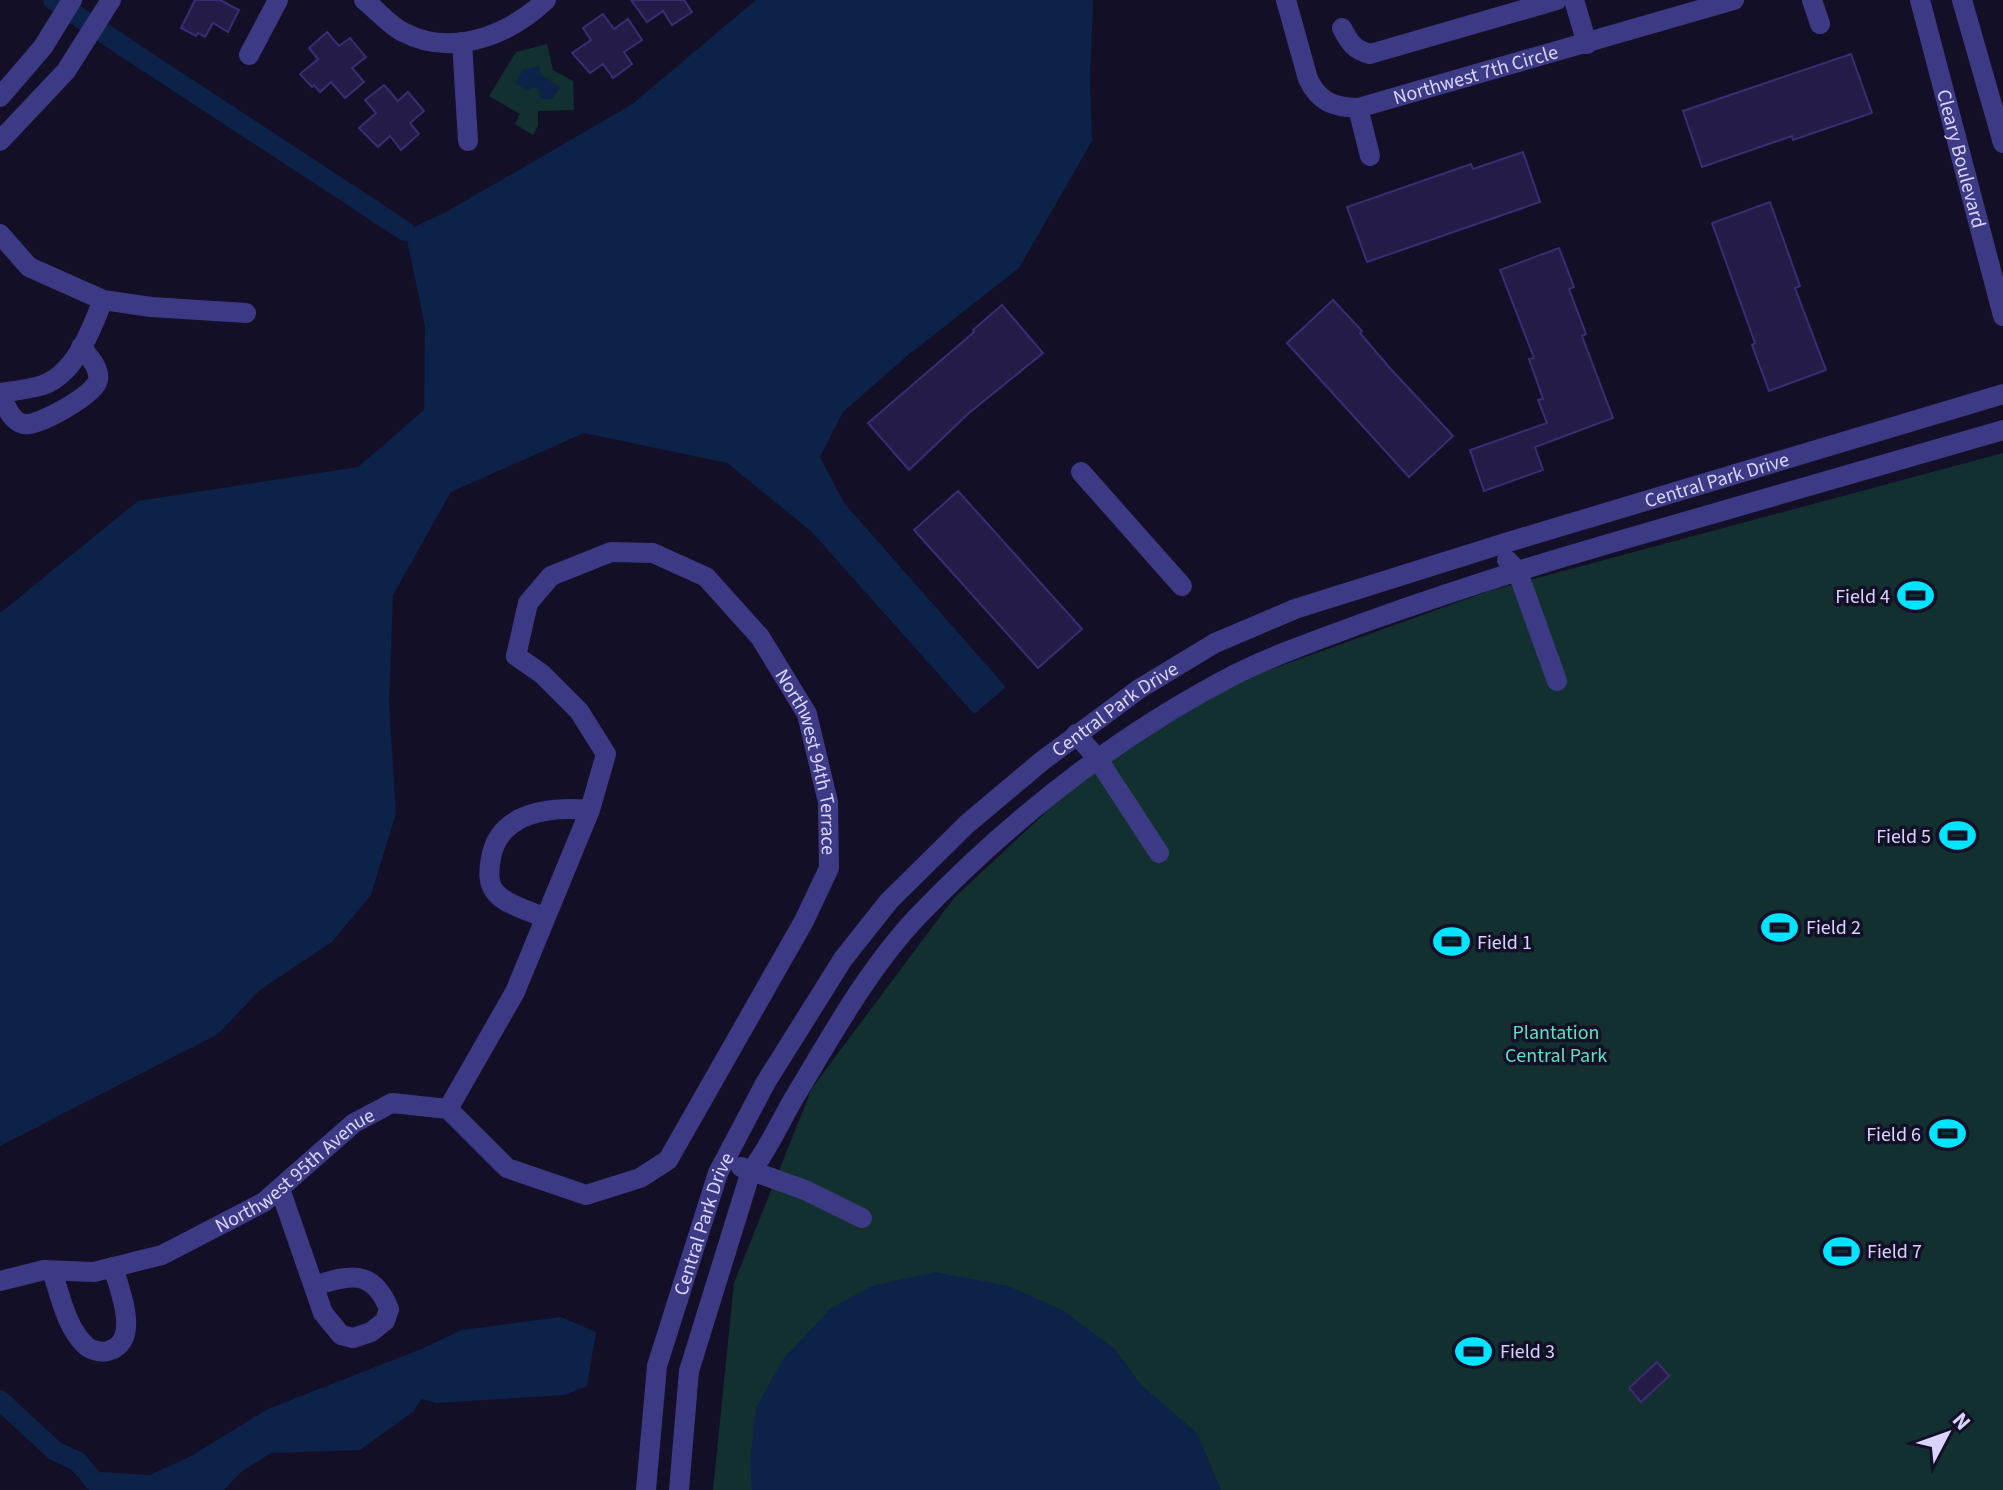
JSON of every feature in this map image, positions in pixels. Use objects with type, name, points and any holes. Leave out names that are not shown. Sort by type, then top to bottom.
[{"type":"street","points":[[0,97],[43,47],[72,0]]},
{"type":"street","points":[[249,55],[278,0]]},
{"type":"street","points":[[364,0],[403,32],[447,45],[489,38],[531,14],[546,0]]},
{"type":"street","points":[[1286,0],[1308,79],[1322,100],[1333,105],[1358,108],[1370,156]]},
{"type":"street","points":[[1342,28],[1350,43],[1359,51],[1370,54],[1557,0]]},
{"type":"street","points":[[1574,0],[1587,44]]},
{"type":"street","name":"Northwest 7th Circle","points":[[1358,108],[1734,0]]},
{"type":"street","points":[[1812,0],[1820,24]]},
{"type":"street","name":"Cleary Boulevard","points":[[1920,0],[2003,316]]},
{"type":"street","points":[[1962,0],[2003,143]]},
{"type":"street","points":[[0,141],[66,71],[109,3]]},
{"type":"street","points":[[462,42],[468,141]]},
{"type":"street","points":[[0,234],[29,267],[103,300],[151,307],[246,313]]},
{"type":"street","points":[[81,347],[96,367],[98,380],[94,389],[34,425],[23,424],[12,416],[0,394],[45,384],[68,368],[89,334],[103,300]]},
{"type":"street","name":"Central Park Drive","points":[[646,1490],[657,1366],[718,1173],[766,1082],[843,959],[889,901],[967,824],[1076,734],[1139,689],[1215,643],[1295,609],[1493,546],[2003,394]]},
{"type":"street","name":"Central Park Drive","points":[[679,1490],[689,1371],[751,1171],[870,975],[915,920],[991,845],[1097,758],[1238,673],[1319,639],[1517,570],[2003,430]]},
{"type":"street","points":[[1081,472],[1182,586]]},
{"type":"street","points":[[1493,546],[1517,570],[1557,681]]},
{"type":"street","name":"Northwest 94th Terrace","points":[[448,1109],[507,1168],[586,1195],[640,1178],[668,1160],[804,921],[829,868],[828,802],[807,714],[760,637],[706,577],[653,553],[611,552],[551,576],[528,603],[516,656],[542,674],[579,711],[606,754],[590,810]]},
{"type":"street","points":[[1076,734],[1097,758],[1159,853]]},
{"type":"street","points":[[448,1109],[515,992],[590,810],[563,807],[510,822],[500,833],[492,850],[488,871],[496,893],[545,918]]},
{"type":"street","name":"Northwest 95th Avenue","points":[[0,1281],[44,1270],[94,1272],[162,1255],[264,1202],[354,1123],[392,1103],[448,1109]]},
{"type":"street","points":[[725,1159],[805,1190],[862,1218]]},
{"type":"street","points":[[280,1189],[314,1286]]},
{"type":"street","points":[[52,1271],[69,1320],[85,1345],[96,1351],[109,1351],[121,1343],[127,1329],[113,1267]]},
{"type":"green space","points":[[547,44],[553,70],[573,81],[574,110],[538,111],[538,126],[533,135],[515,124],[520,114],[489,96],[516,52]]},
{"type":"green space","name":"Plantation Central Park","points":[[2003,453],[2003,1490],[713,1490],[734,1283],[812,1088],[954,898],[1091,770],[1244,679],[1489,591]]},
{"type":"water","points":[[756,0],[1093,0],[1090,81],[1092,141],[1019,268],[907,356],[843,412],[820,457],[844,503],[1006,687],[974,714],[811,531],[727,463],[584,433],[451,492],[393,595],[389,704],[396,813],[371,895],[332,942],[260,990],[218,1034],[0,1146],[0,613],[138,501],[358,467],[424,410],[425,326],[405,231],[446,212],[631,105]]},
{"type":"water","points":[[539,66],[541,75],[560,87],[552,99],[540,99],[539,89],[534,87],[528,91],[515,83],[523,70]]},
{"type":"water","points":[[935,1272],[1008,1286],[1062,1310],[1114,1348],[1141,1385],[1197,1433],[1221,1490],[752,1490],[750,1462],[756,1408],[783,1359],[831,1308],[872,1286]]},
{"type":"water","points":[[561,1317],[596,1332],[587,1386],[565,1395],[436,1403],[421,1399],[414,1411],[360,1450],[271,1453],[241,1472],[224,1490],[90,1490],[101,1472],[150,1475],[191,1456],[268,1409],[462,1330]]},
{"type":"building","points":[[195,0],[220,0],[239,10],[228,32],[213,23],[205,37],[181,28]]},
{"type":"building","points":[[631,0],[684,0],[692,12],[672,25],[663,11],[647,22]]},
{"type":"building","points":[[603,14],[614,29],[628,19],[642,40],[624,52],[632,64],[613,78],[603,64],[590,73],[572,53],[591,40],[583,28]]},
{"type":"building","points":[[327,32],[339,46],[350,38],[366,57],[352,68],[364,82],[345,98],[331,82],[320,92],[300,74],[318,59],[309,48]]},
{"type":"building","points":[[1851,54],[1872,113],[1702,167],[1683,111]]},
{"type":"building","points":[[384,85],[398,101],[408,92],[424,111],[410,123],[419,134],[401,150],[390,136],[378,147],[359,128],[376,113],[365,100]]},
{"type":"building","points":[[1523,152],[1540,202],[1367,262],[1347,207],[1471,164],[1473,169]]},
{"type":"building","points":[[1770,202],[1800,286],[1795,288],[1826,370],[1769,391],[1712,223]]},
{"type":"building","points":[[1559,248],[1574,287],[1569,289],[1586,334],[1582,336],[1613,418],[1535,447],[1543,470],[1484,491],[1470,450],[1547,423],[1538,400],[1543,399],[1529,359],[1534,358],[1500,270]]},
{"type":"building","points":[[1333,300],[1362,331],[1360,333],[1388,366],[1453,436],[1409,477],[1287,343]]},
{"type":"building","points":[[1002,305],[1043,353],[969,413],[909,470],[868,423]]},
{"type":"building","points":[[958,491],[1082,629],[1038,668],[914,530]]},
{"type":"building","points":[[1657,1362],[1669,1376],[1641,1402],[1629,1388]]},
{"type":"waterway","points":[[53,0],[405,231]]},
{"type":"waterway","points":[[0,1400],[55,1451],[77,1461],[95,1482]]},
{"type":"place","name":"Field 4","points":[[1916,596]]},
{"type":"place","name":"Field 5","points":[[1957,836]]},
{"type":"place","name":"Field 2","points":[[1780,927]]},
{"type":"place","name":"Field 1","points":[[1451,942]]},
{"type":"place","name":"Field 6","points":[[1947,1134]]},
{"type":"place","name":"Field 7","points":[[1841,1251]]},
{"type":"place","name":"Field 3","points":[[1474,1351]]}]
